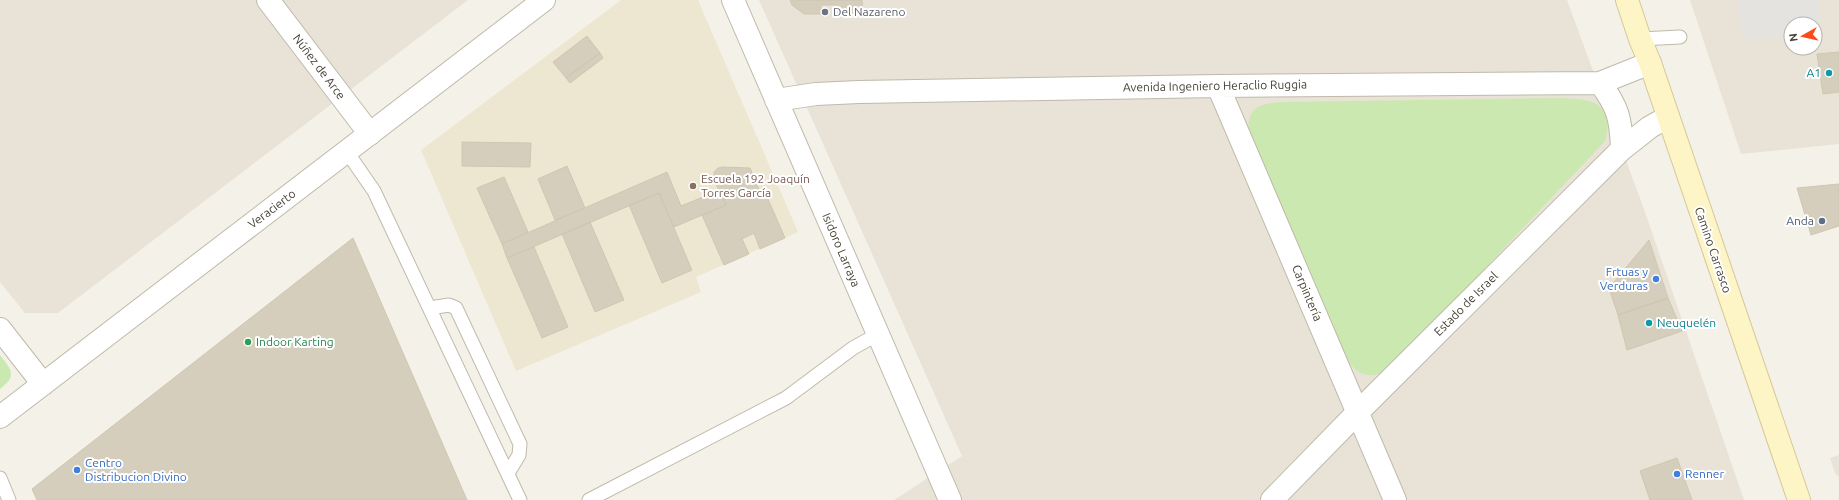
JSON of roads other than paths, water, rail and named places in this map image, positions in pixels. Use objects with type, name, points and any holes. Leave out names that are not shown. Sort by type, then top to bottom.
[{"type":"main road","name":"Camino Carrasco","points":[[1627,0],[1650,63],[1799,500]]},
{"type":"street","name":"Núñez de Arce","points":[[268,0],[370,134]]},
{"type":"street","name":"Veracierto","points":[[0,417],[544,0]]},
{"type":"street","name":"Isidoro Larraya","points":[[733,0],[950,500]]},
{"type":"street","name":"Avenida Ingeniero Heraclio Ruggia","points":[[776,100],[816,94],[859,92],[1218,86],[1600,83],[1650,63]]},
{"type":"street","points":[[1600,83],[1613,101],[1621,127],[1622,149]]},
{"type":"street","name":"Carpintería","points":[[1218,86],[1395,500]]},
{"type":"street","name":"Estado de Israel","points":[[1272,500],[1358,412],[1622,149],[1650,127],[1668,117]]},
{"type":"street","points":[[0,329],[43,384]]},
{"type":"lane","points":[[1640,39],[1680,37]]},
{"type":"lane","points":[[347,152],[374,191],[520,500]]},
{"type":"lane","points":[[430,308],[450,305],[456,308],[520,444],[519,455],[508,473]]},
{"type":"lane","points":[[589,500],[786,398],[853,348],[878,334]]},
{"type":"lane","points":[[0,478],[9,500]]},
{"type":"place","name":"Del Nazareno","points":[[825,12]]},
{"type":"place","name":"A1","points":[[1829,73]]},
{"type":"place","name":"Escuela 192 Joaquín Torres García","points":[[693,186]]},
{"type":"place","name":"Anda","points":[[1822,221]]},
{"type":"place","name":"Frtuas y Verduras","points":[[1656,279]]},
{"type":"place","name":"Neuquelén","points":[[1649,323]]},
{"type":"place","name":"Indoor Karting","points":[[248,342]]},
{"type":"place","name":"Centro Distribucion Divino","points":[[77,470]]},
{"type":"place","name":"Renner","points":[[1677,474]]}]
